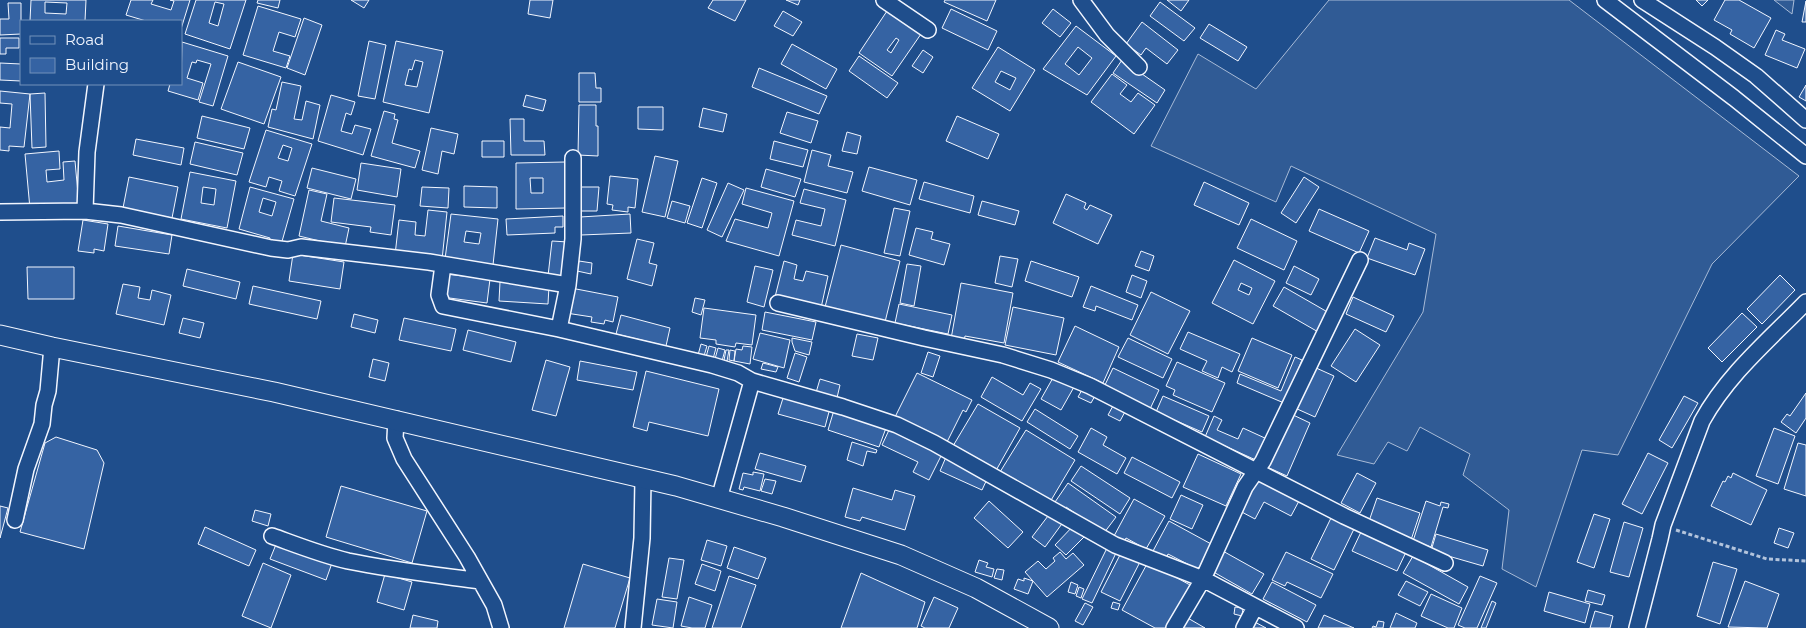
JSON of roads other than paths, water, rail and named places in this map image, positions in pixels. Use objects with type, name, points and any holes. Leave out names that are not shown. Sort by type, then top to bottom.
[{"type":"street","points":[[884,0],[928,30]]},
{"type":"street","points":[[1082,0],[1107,35],[1139,66]]},
{"type":"street","points":[[1605,0],[1734,98],[1806,156]]},
{"type":"street","points":[[1642,0],[1756,76],[1806,120]]},
{"type":"street","points":[[85,211],[87,152],[96,85]]},
{"type":"street","points":[[559,329],[568,285],[573,239],[573,158]]},
{"type":"street","points":[[0,212],[85,211],[121,215],[271,248],[288,250],[301,247],[332,250],[568,285]]},
{"type":"street","points":[[1174,628],[1203,579],[1241,496],[1263,461],[1360,260]]},
{"type":"street","points":[[443,265],[439,295],[443,306],[559,329],[712,365],[738,373],[752,381],[897,425],[941,447],[1115,545],[1203,579],[1296,628]]},
{"type":"street","points":[[1637,628],[1662,525],[1694,440],[1710,407],[1730,379],[1806,302]]},
{"type":"street","points":[[778,304],[1003,355],[1051,370],[1090,386],[1344,516],[1445,563]]},
{"type":"street","points":[[0,335],[265,390],[643,479],[719,499],[783,517],[901,555],[976,588],[1049,628]]},
{"type":"street","points":[[15,520],[26,469],[42,424],[48,391],[52,347]]},
{"type":"street","points":[[719,499],[752,381]]},
{"type":"street","points":[[396,420],[395,438],[404,459],[467,557],[494,605],[501,628]]},
{"type":"street","points":[[633,628],[642,538],[643,479]]},
{"type":"street","points":[[272,536],[347,560],[392,569],[480,581]]},
{"type":"street","points":[[1244,628],[1255,607]]}]
